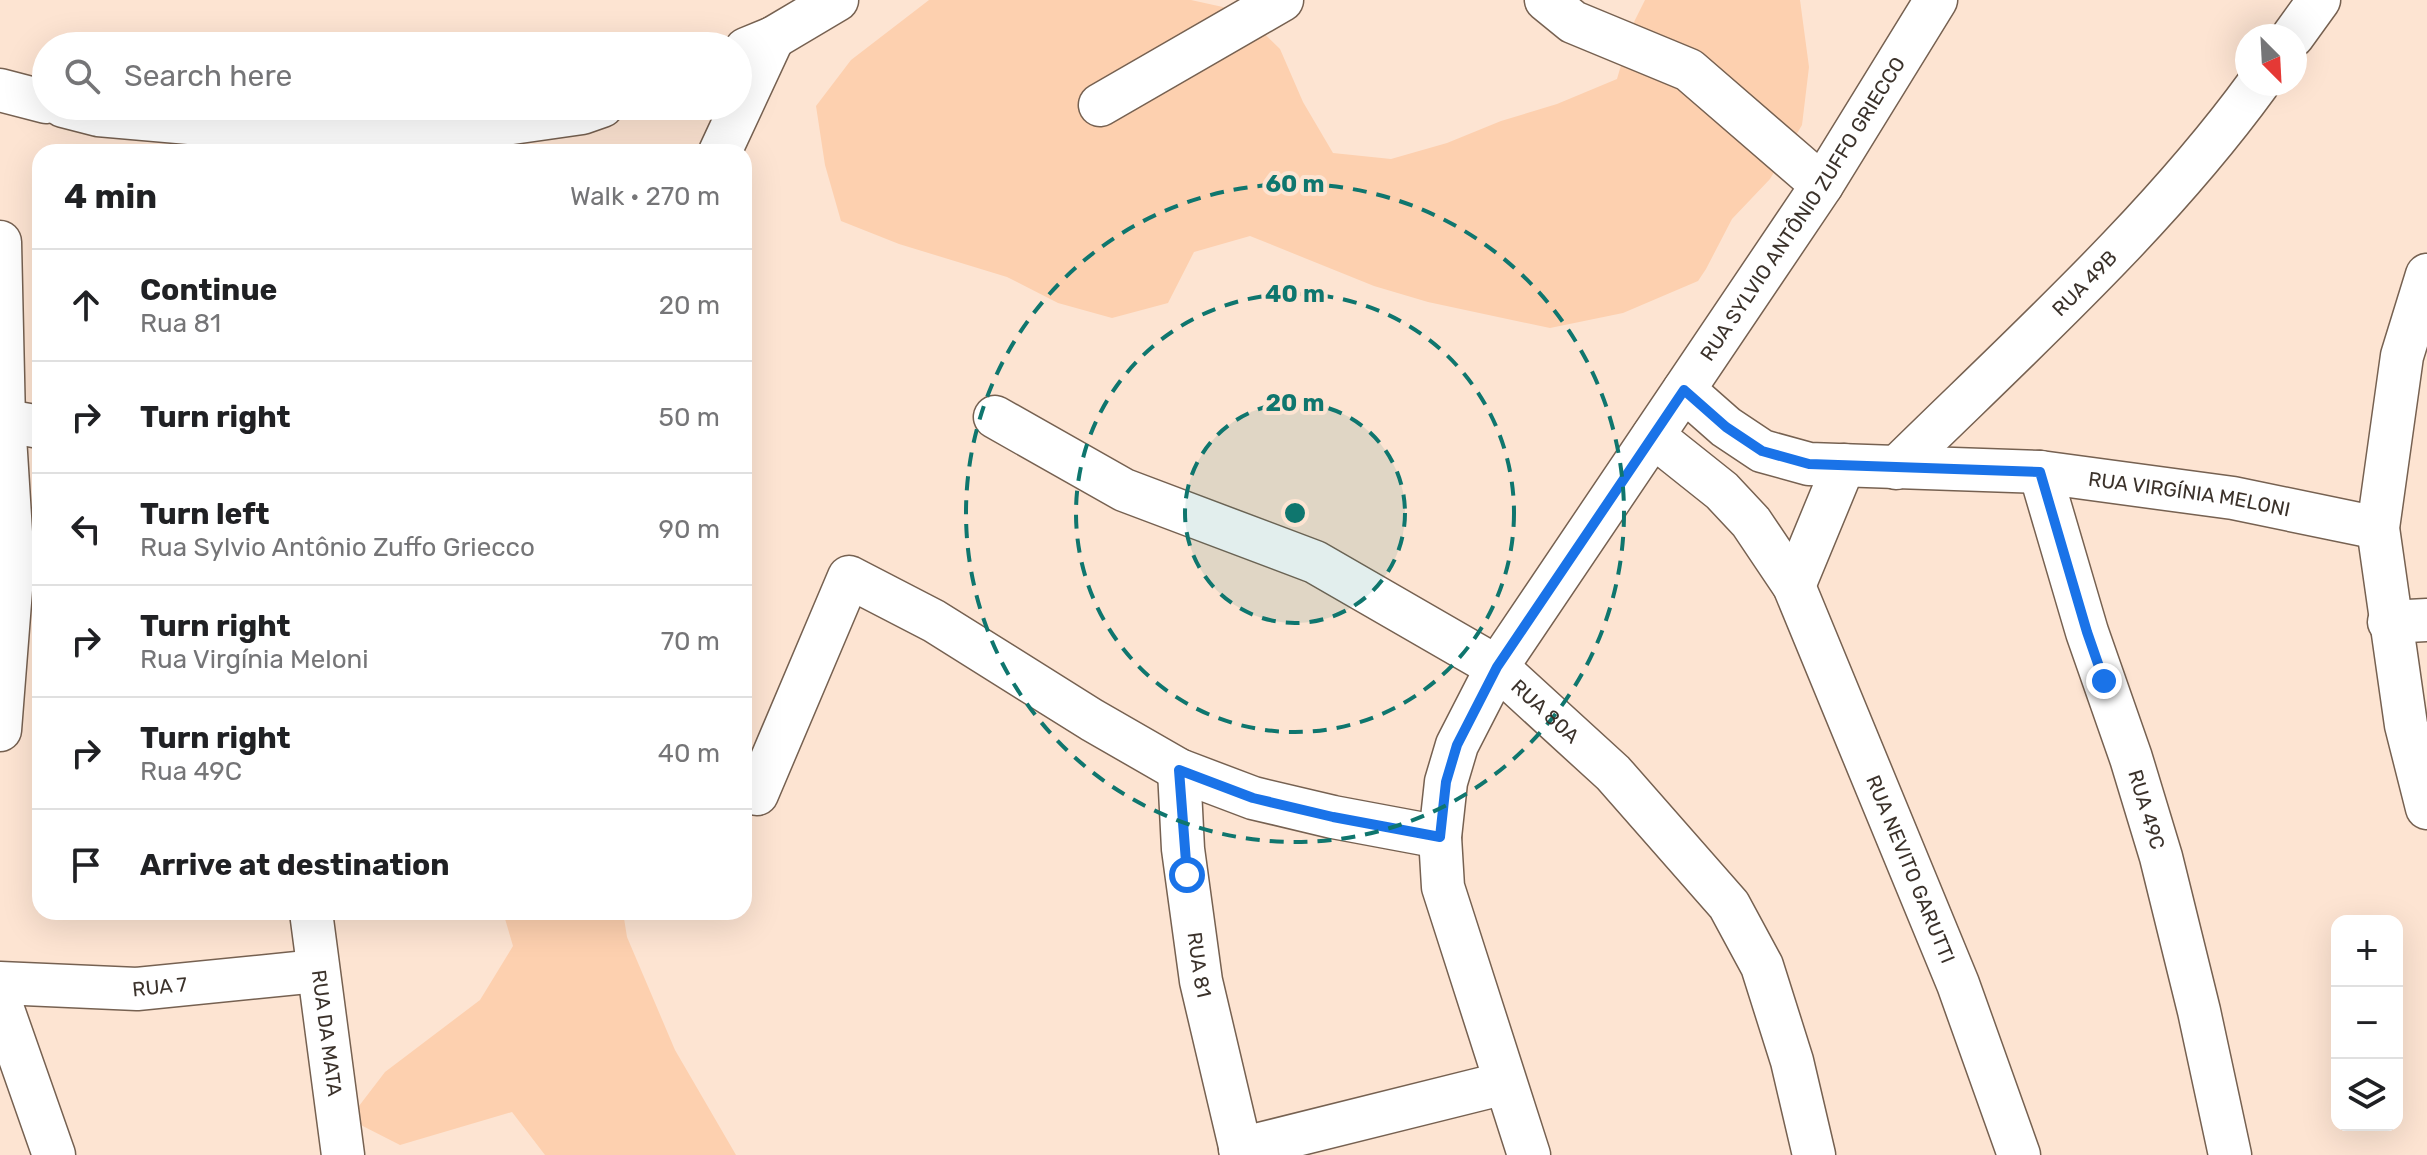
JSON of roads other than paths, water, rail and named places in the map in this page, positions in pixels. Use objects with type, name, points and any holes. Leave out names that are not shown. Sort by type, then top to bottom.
[{"type":"street","points":[[756,46],[837,0]]},
{"type":"street","points":[[1100,105],[1282,0]]},
{"type":"street","name":"RUA SYLVIO ANTÔNIO ZUFFO GRIECCO","points":[[1529,1155],[1443,887],[1440,837],[1446,782],[1457,745],[1497,667],[1822,185],[1936,0]]},
{"type":"street","points":[[2302,24],[2319,0]]},
{"type":"street","points":[[1567,7],[1689,70],[1822,185]]},
{"type":"street","points":[[0,90],[32,98]]},
{"type":"street","name":"RUA 49B","points":[[1896,468],[2111,254],[2249,96]]},
{"type":"street","points":[[155,120],[407,138],[533,120]]},
{"type":"street","points":[[723,144],[731,120]]},
{"type":"street","points":[[0,242],[15,423],[13,564],[0,730]]},
{"type":"street","points":[[2427,275],[2402,356],[2378,528],[2408,621],[2406,725],[2427,808]]},
{"type":"street","name":"RUA VIRGÍNIA MELONI","points":[[1684,390],[1726,427],[1762,451],[1809,464],[2040,472],[2233,498],[2378,528]]},
{"type":"street","name":"RUA 80A","points":[[995,417],[1124,490],[1315,562],[1497,667],[1613,773],[1729,905],[1762,966],[1792,1061],[1814,1155]]},
{"type":"street","name":"RUA NEVITO GARUTTI","points":[[1653,436],[1732,502],[1751,522],[1794,586],[1958,984],[2019,1155]]},
{"type":"street","points":[[1794,586],[1844,465]]},
{"type":"street","name":"RUA 49C","points":[[2040,472],[2087,632],[2131,758],[2161,857],[2230,1155]]},
{"type":"street","points":[[757,794],[849,577],[934,621],[1092,720],[1179,770],[1253,798],[1440,837]]},
{"type":"street","name":"RUA 81","points":[[1179,770],[1183,849],[1201,981],[1241,1152]]},
{"type":"street","name":"RUA DA MATA","points":[[312,920],[343,1155]]},
{"type":"street","name":"RUA 7","points":[[0,983],[137,989],[317,971]]},
{"type":"street","points":[[0,1001],[54,1155]]},
{"type":"street","points":[[1241,1152],[1505,1083]]}]
